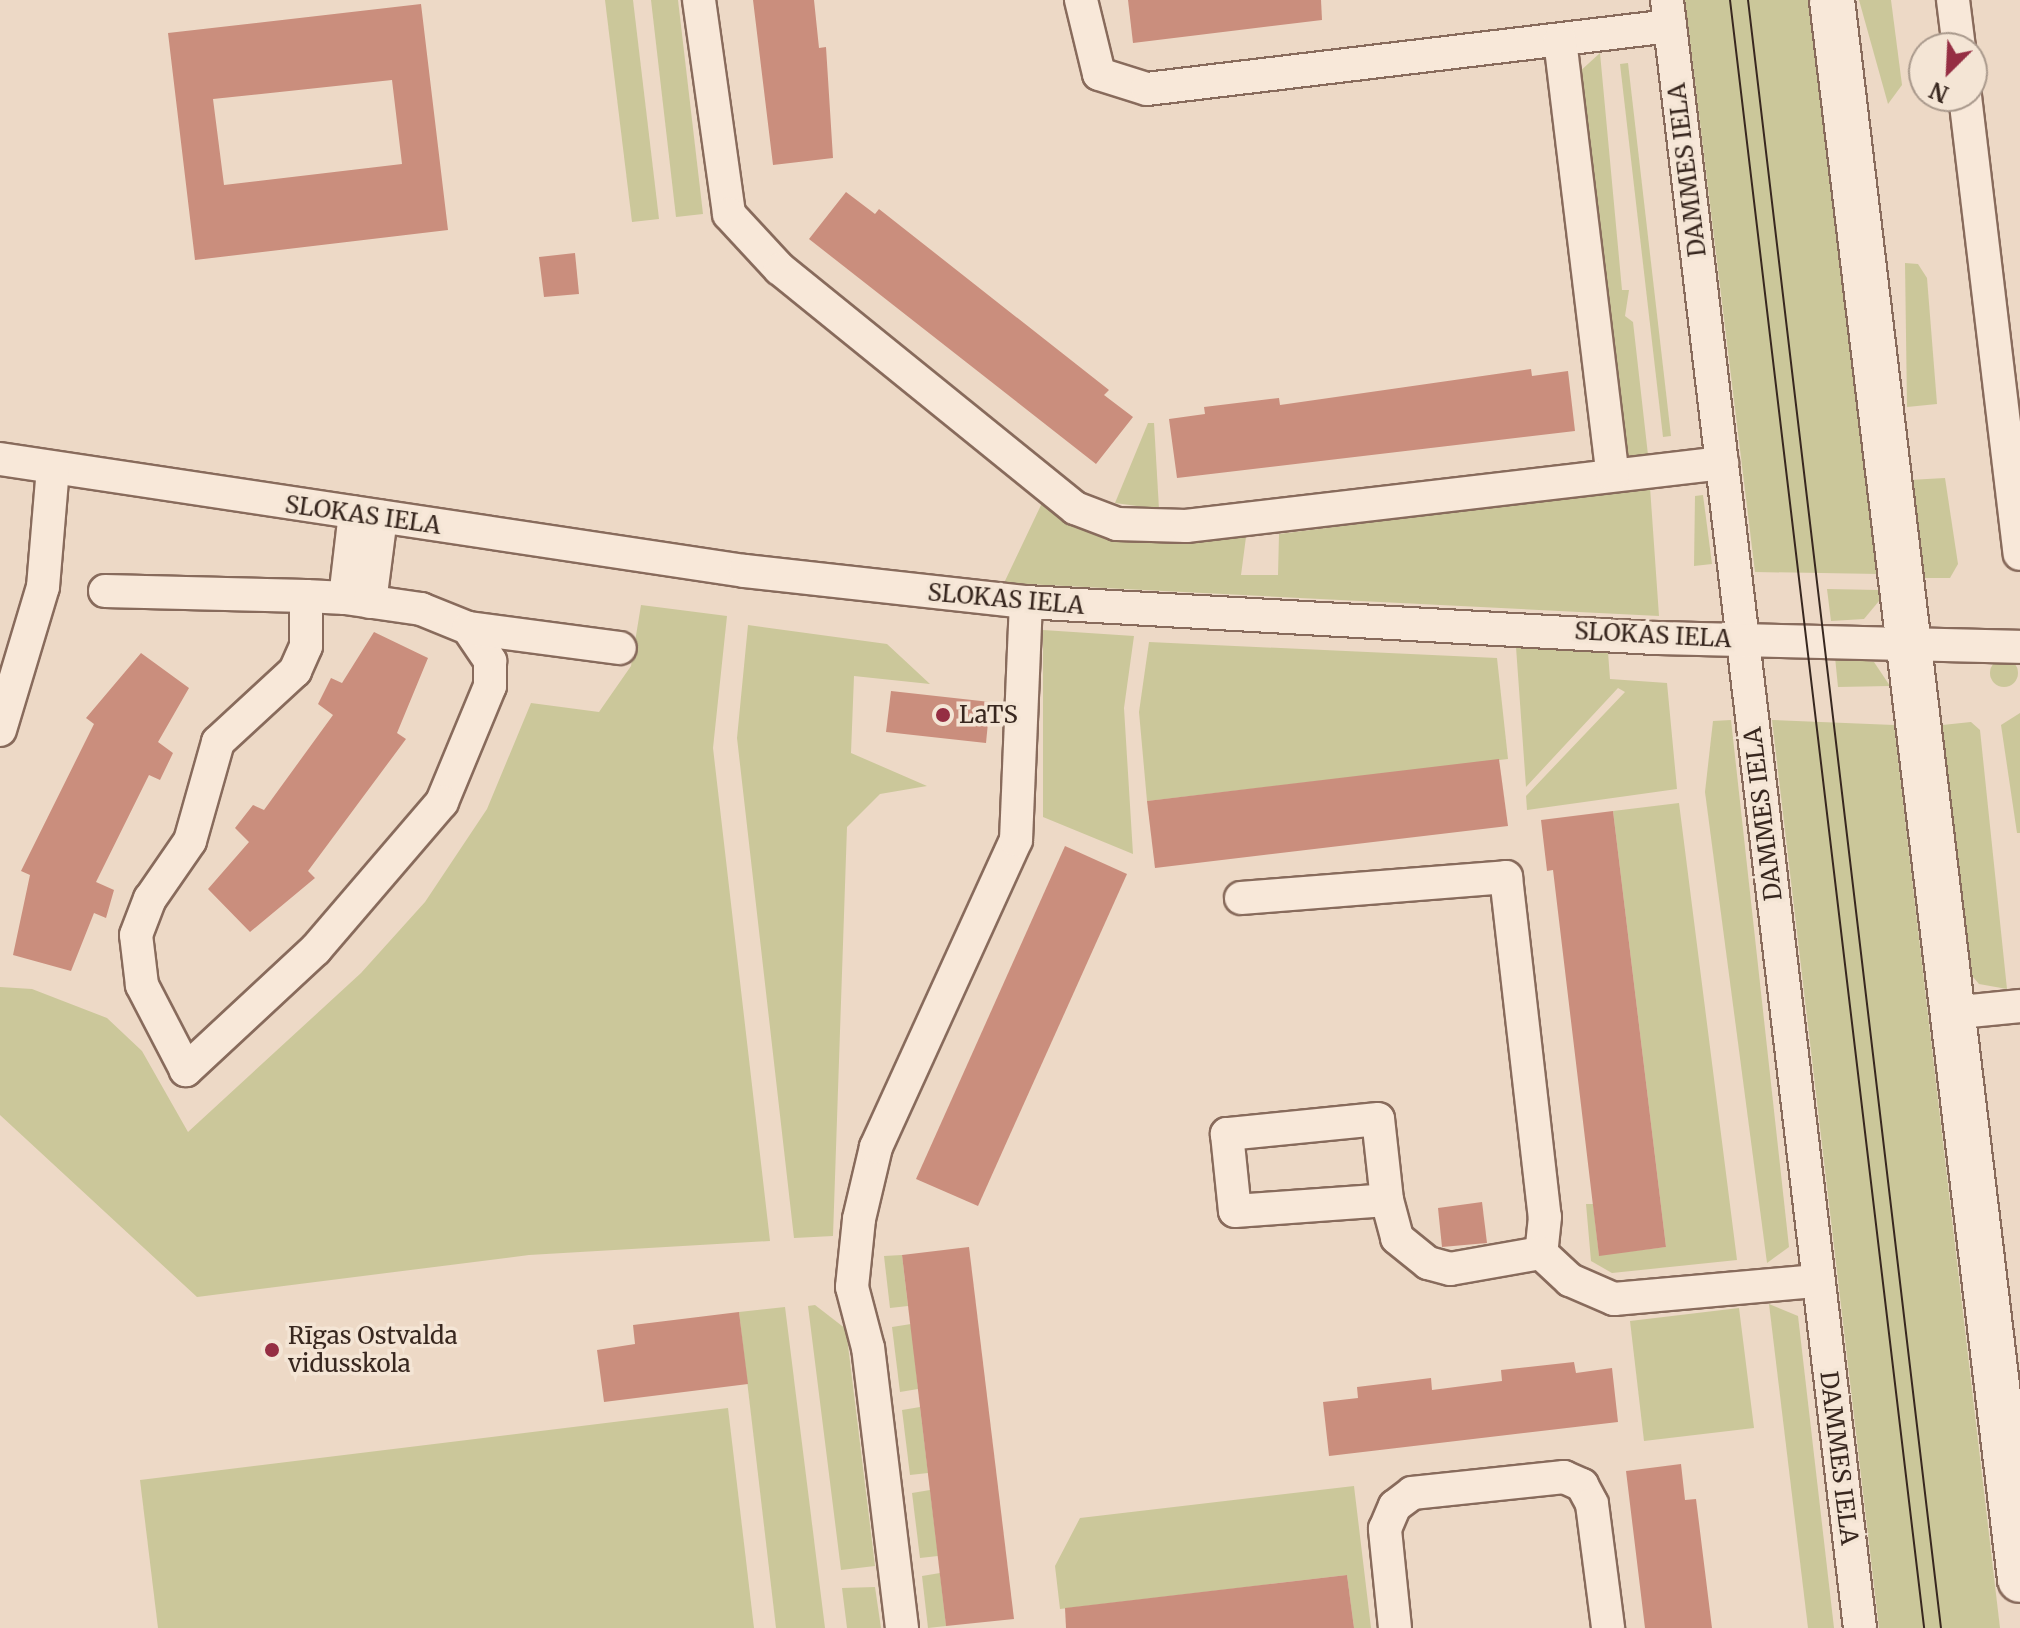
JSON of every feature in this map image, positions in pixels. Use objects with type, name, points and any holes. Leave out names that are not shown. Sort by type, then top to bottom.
[{"type":"street","points":[[699,0],[729,214],[780,269],[1075,508],[1117,524],[1177,526],[1722,463]]},
{"type":"street","points":[[1081,0],[1091,60],[1109,82],[1127,88],[1560,40],[1668,13]]},
{"type":"street","points":[[1832,0],[1950,1013],[2020,1580]]},
{"type":"street","points":[[1953,0],[1957,32]]},
{"type":"street","name":"DAMMES IELA","points":[[1668,13],[1860,1628]]},
{"type":"street","points":[[1560,40],[1613,475]]},
{"type":"street","points":[[1967,112],[2020,554]]},
{"type":"street","name":"SLOKAS IELA","points":[[0,459],[745,571],[1026,602],[1743,639],[2020,647]]},
{"type":"street","points":[[0,730],[13,653],[43,587],[53,468]]},
{"type":"street","points":[[358,600],[368,515]]},
{"type":"street","points":[[105,591],[306,596],[358,600],[451,617],[468,628],[490,661],[490,686],[442,802],[316,949],[186,1070],[142,985],[136,935],[150,899],[190,841],[218,742],[295,671],[306,646],[306,596]]},
{"type":"street","points":[[902,1628],[868,1348],[852,1287],[859,1219],[876,1147],[1016,840],[1026,602]]},
{"type":"street","points":[[468,628],[620,648]]},
{"type":"street","points":[[1241,898],[1506,877],[1545,1217],[1541,1253]]},
{"type":"street","points":[[1950,1013],[2020,1006]]},
{"type":"street","points":[[1387,1200],[1235,1211],[1227,1134],[1378,1119],[1387,1200],[1397,1238],[1428,1263],[1450,1269],[1541,1253]]},
{"type":"street","points":[[1541,1253],[1570,1280],[1614,1299],[1817,1281]]},
{"type":"street","points":[[1395,1628],[1385,1529],[1395,1506],[1412,1493],[1564,1477],[1582,1485],[1592,1504],[1608,1628]]},
{"type":"shaded area","points":[[605,0],[633,0],[659,219],[632,222]]},
{"type":"shaded area","points":[[651,0],[678,0],[703,214],[676,217]]},
{"type":"shaded area","points":[[1685,0],[1808,0],[1879,574],[1755,572]]},
{"type":"shaded area","points":[[1859,0],[1891,0],[1902,85],[1888,104]]},
{"type":"shaded area","points":[[1600,53],[1622,290],[1629,290],[1625,316],[1633,322],[1648,455],[1633,457],[1624,455],[1577,74]]},
{"type":"shaded area","points":[[1628,63],[1671,436],[1663,437],[1620,64]]},
{"type":"shaded area","points":[[1905,263],[1918,264],[1927,278],[1937,404],[1907,407]]},
{"type":"shaded area","points":[[1148,423],[1154,423],[1159,509],[1115,503]]},
{"type":"shaded area","points":[[1945,478],[1958,564],[1950,578],[1917,578],[1909,480]]},
{"type":"shaded area","points":[[1650,487],[1659,616],[1004,583],[1042,503],[1095,535],[1129,542],[1246,537],[1241,575],[1278,575],[1279,534]]},
{"type":"shaded area","points":[[1703,495],[1712,564],[1694,566],[1695,496]]},
{"type":"shaded area","points":[[1827,589],[1879,590],[1879,601],[1864,619],[1831,621]]},
{"type":"shaded area","points":[[641,605],[727,616],[713,748],[770,1241],[529,1255],[197,1297],[0,1115],[0,987],[32,989],[107,1018],[142,1051],[188,1132],[361,973],[425,902],[487,809],[531,703],[599,712],[631,666]]},
{"type":"shaded area","points":[[748,625],[887,644],[930,684],[854,676],[851,753],[927,786],[880,794],[847,827],[833,1236],[794,1238],[737,738]]},
{"type":"shaded area","points":[[1043,630],[1134,636],[1124,708],[1133,854],[1043,817]]},
{"type":"shaded area","points":[[1149,642],[1497,658],[1508,759],[1147,801],[1139,712]]},
{"type":"shaded area","points":[[1516,647],[1608,652],[1610,679],[1667,683],[1677,789],[1527,810],[1526,796],[1625,692],[1618,688],[1526,787]]},
{"type":"shaded area","points":[[1835,657],[1874,662],[1890,686],[1838,687]]},
{"type":"shaded area","points":[[2004,659],[2014,663],[2018,673],[2014,683],[2004,687],[1994,683],[1990,673],[1994,663]]},
{"type":"shaded area","points":[[2020,713],[2020,833],[2017,833],[2001,725]]},
{"type":"shaded area","points":[[1731,720],[1789,1247],[1767,1263],[1705,792],[1713,721]]},
{"type":"shaded area","points":[[1772,720],[1894,725],[2000,1628],[1879,1628]]},
{"type":"shaded area","points":[[1971,722],[1980,730],[2007,989],[1979,984],[1961,963],[1933,726]]},
{"type":"shaded area","points":[[1679,803],[1737,1260],[1612,1273],[1591,1261],[1586,1204],[1593,1204],[1599,1255],[1666,1247],[1613,811]]},
{"type":"shaded area","points":[[902,1255],[908,1306],[890,1308],[884,1256]]},
{"type":"shaded area","points":[[1769,1304],[1798,1316],[1834,1628],[1808,1628]]},
{"type":"shaded area","points":[[815,1305],[846,1329],[875,1566],[841,1570],[808,1306]]},
{"type":"shaded area","points":[[785,1307],[825,1628],[776,1628],[739,1312]]},
{"type":"shaded area","points":[[1739,1308],[1754,1428],[1644,1441],[1630,1321]]},
{"type":"shaded area","points":[[911,1324],[918,1389],[900,1392],[892,1327]]},
{"type":"shaded area","points":[[920,1407],[928,1473],[910,1475],[902,1410]]},
{"type":"shaded area","points":[[728,1408],[754,1628],[158,1628],[140,1480]]},
{"type":"shaded area","points":[[1354,1486],[1371,1628],[1354,1628],[1347,1575],[1060,1609],[1055,1566],[1080,1518]]},
{"type":"shaded area","points":[[930,1490],[938,1556],[920,1558],[912,1493]]},
{"type":"shaded area","points":[[940,1573],[946,1626],[928,1628],[922,1576]]},
{"type":"shaded area","points":[[875,1587],[881,1628],[847,1628],[842,1588]]},
{"type":"building","points":[[753,0],[814,0],[819,48],[826,47],[833,158],[773,165]]},
{"type":"building","points":[[1128,0],[1321,0],[1322,20],[1133,43]]},
{"type":"building","points":[[421,4],[448,230],[195,260],[168,33]],"holes":[[[392,80],[402,164],[224,185],[213,99]]]},
{"type":"building","points":[[846,192],[875,214],[879,209],[1109,390],[1104,395],[1133,417],[1096,464],[809,239]]},
{"type":"building","points":[[575,253],[579,294],[544,297],[539,257]]},
{"type":"building","points":[[1531,369],[1532,376],[1568,371],[1575,431],[1177,478],[1169,419],[1205,414],[1204,407],[1279,398],[1280,405]]},
{"type":"building","points":[[374,632],[428,658],[397,733],[406,739],[308,871],[315,878],[250,932],[208,889],[249,842],[235,828],[253,805],[264,810],[333,715],[318,704],[331,678],[342,683]]},
{"type":"building","points":[[141,653],[189,688],[158,742],[173,753],[160,780],[149,775],[96,882],[114,890],[106,918],[94,913],[71,971],[13,955],[30,875],[21,871],[94,724],[86,718]]},
{"type":"building","points":[[891,691],[990,702],[986,743],[886,732]]},
{"type":"building","points":[[1499,759],[1508,826],[1155,868],[1147,801]]},
{"type":"building","points":[[1613,811],[1666,1247],[1599,1256],[1553,870],[1547,871],[1541,820]]},
{"type":"building","points":[[1065,846],[1127,874],[978,1206],[916,1179]]},
{"type":"building","points":[[1482,1202],[1487,1243],[1442,1247],[1438,1208]]},
{"type":"building","points":[[969,1247],[1014,1619],[946,1626],[902,1255]]},
{"type":"building","points":[[739,1312],[748,1384],[604,1402],[597,1350],[635,1344],[633,1325]]},
{"type":"building","points":[[1574,1362],[1576,1373],[1612,1368],[1618,1422],[1329,1456],[1323,1402],[1358,1398],[1357,1387],[1431,1378],[1432,1390],[1502,1381],[1501,1370]]},
{"type":"building","points":[[1681,1464],[1685,1500],[1696,1499],[1712,1628],[1645,1628],[1626,1471]]},
{"type":"building","points":[[1347,1575],[1354,1628],[1066,1628],[1065,1608]]},
{"type":"tram line","points":[[1730,0],[1924,1628]]},
{"type":"tram line","points":[[1748,0],[1941,1628]]},
{"type":"place","name":"LaTS","points":[[943,715]]},
{"type":"place","name":"Rīgas Ostvalda vidusskola","points":[[272,1350]]}]
